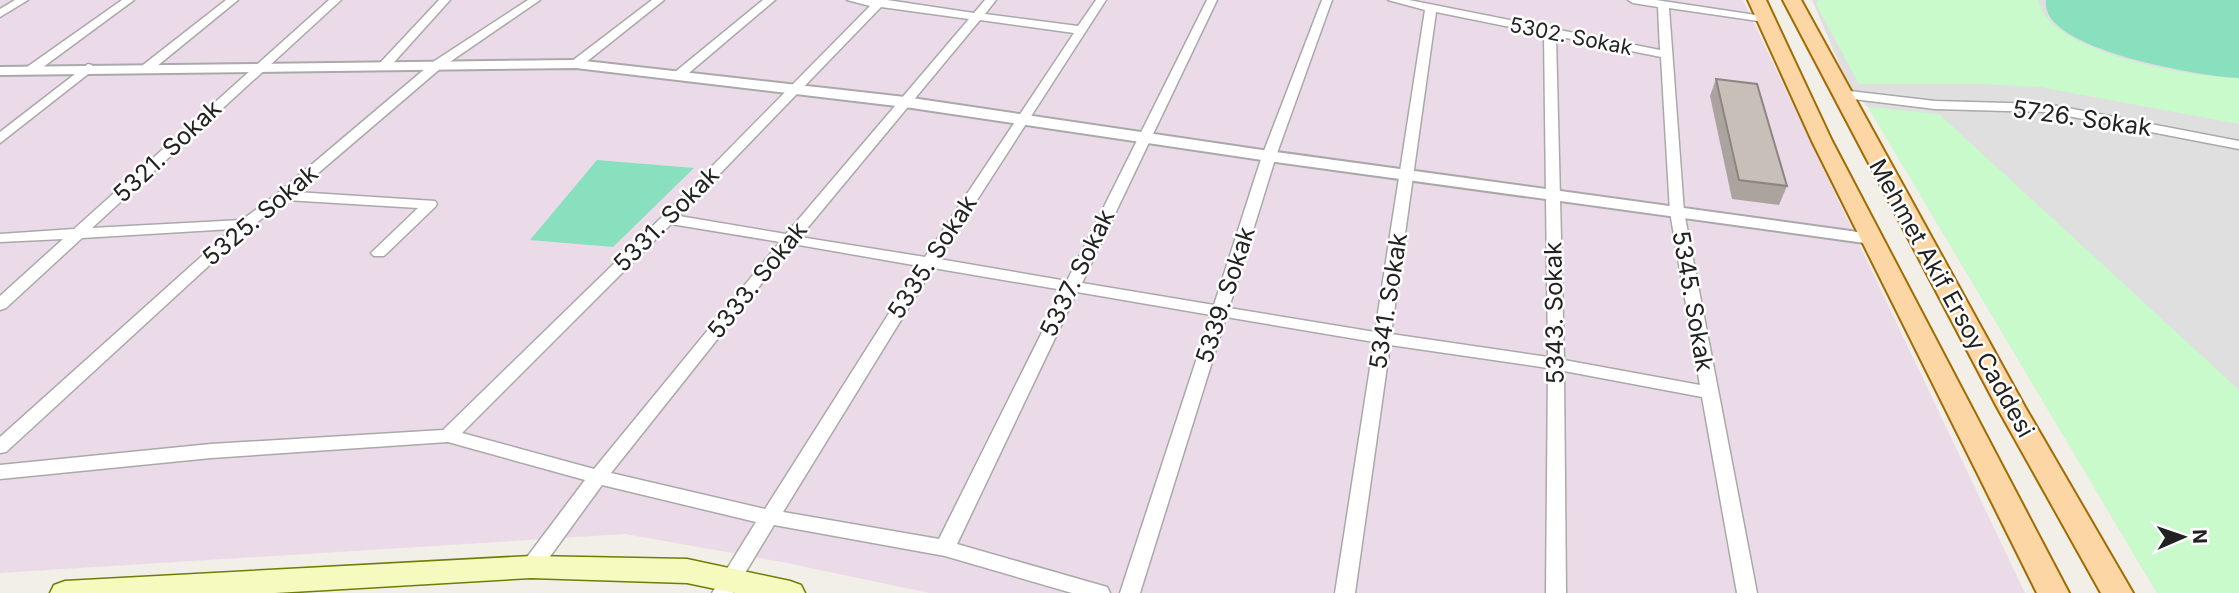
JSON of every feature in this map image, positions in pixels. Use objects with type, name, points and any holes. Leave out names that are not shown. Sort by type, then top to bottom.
[{"type":"main road","name":"Mehmet Akif Ersoy Caddesi","points":[[1793,0],[2011,407],[2117,593]]},
{"type":"main road","name":"Mehmet Akif Ersoy Caddesi","points":[[1761,10],[1822,141],[2053,593]]},
{"type":"main road","points":[[65,593],[531,567],[687,571],[726,586],[790,593]]},
{"type":"street","points":[[0,14],[23,0]]},
{"type":"street","points":[[31,70],[129,0]]},
{"type":"street","points":[[147,68],[233,0]]},
{"type":"street","name":"5321. Sokak","points":[[0,305],[335,0]]},
{"type":"street","points":[[383,68],[445,0]]},
{"type":"street","name":"5325. Sokak","points":[[0,447],[246,224],[283,196],[437,65],[535,0]]},
{"type":"street","points":[[576,64],[659,0]]},
{"type":"street","points":[[680,75],[770,0]]},
{"type":"street","points":[[852,0],[1080,30]]},
{"type":"street","name":"5333. Sokak","points":[[531,567],[598,477],[790,239],[990,0]]},
{"type":"street","name":"5335. Sokak","points":[[726,586],[1020,120],[1101,0]]},
{"type":"street","name":"5337. Sokak","points":[[945,548],[1212,0]]},
{"type":"street","name":"5339. Sokak","points":[[1130,593],[1269,156],[1327,0]]},
{"type":"street","name":"5302. Sokak","points":[[1393,0],[1667,55]]},
{"type":"street","points":[[1633,0],[1663,6],[1761,10]]},
{"type":"street","name":"5331. Sokak","points":[[449,436],[668,219],[880,2]]},
{"type":"street","name":"5345. Sokak","points":[[1663,6],[1677,212],[1747,593]]},
{"type":"street","name":"5341. Sokak","points":[[1345,593],[1381,338],[1409,174],[1431,8]]},
{"type":"street","name":"5343. Sokak","points":[[1550,32],[1556,364],[1556,593]]},
{"type":"street","points":[[0,71],[576,64],[905,102],[1269,156],[1872,239]]},
{"type":"street","points":[[0,139],[88,68]]},
{"type":"street","name":"5726. Sokak","points":[[1841,94],[1935,105],[2047,108],[2239,145]]},
{"type":"street","points":[[283,196],[430,204],[379,253]]},
{"type":"street","points":[[668,219],[1381,338],[1556,364],[1709,392]]},
{"type":"street","points":[[0,238],[246,224]]},
{"type":"street","points":[[0,472],[211,451],[449,436],[598,477],[768,517],[945,548],[1100,593]]},
{"type":"shaded area","points":[[0,0],[1743,0],[2025,593],[929,593],[782,562],[625,534],[0,573]]},
{"type":"shaded area","points":[[1812,0],[2239,0],[2239,593],[2157,593],[1868,107],[1850,89]]},
{"type":"green space","points":[[1819,0],[2038,0],[2048,19],[2067,35],[2094,48],[2158,67],[2239,78],[2239,124],[2040,87],[1859,84],[1816,4]]},
{"type":"green space","points":[[2046,0],[2239,0],[2239,78],[2160,66],[2094,46],[2068,33],[2051,18]]},
{"type":"green space","points":[[1868,107],[1939,114],[2239,390],[2239,593],[2157,593]]},
{"type":"green space","points":[[597,160],[694,168],[613,247],[530,240]]},
{"type":"building","points":[[1716,79],[1757,84],[1787,186],[1739,180]]}]
